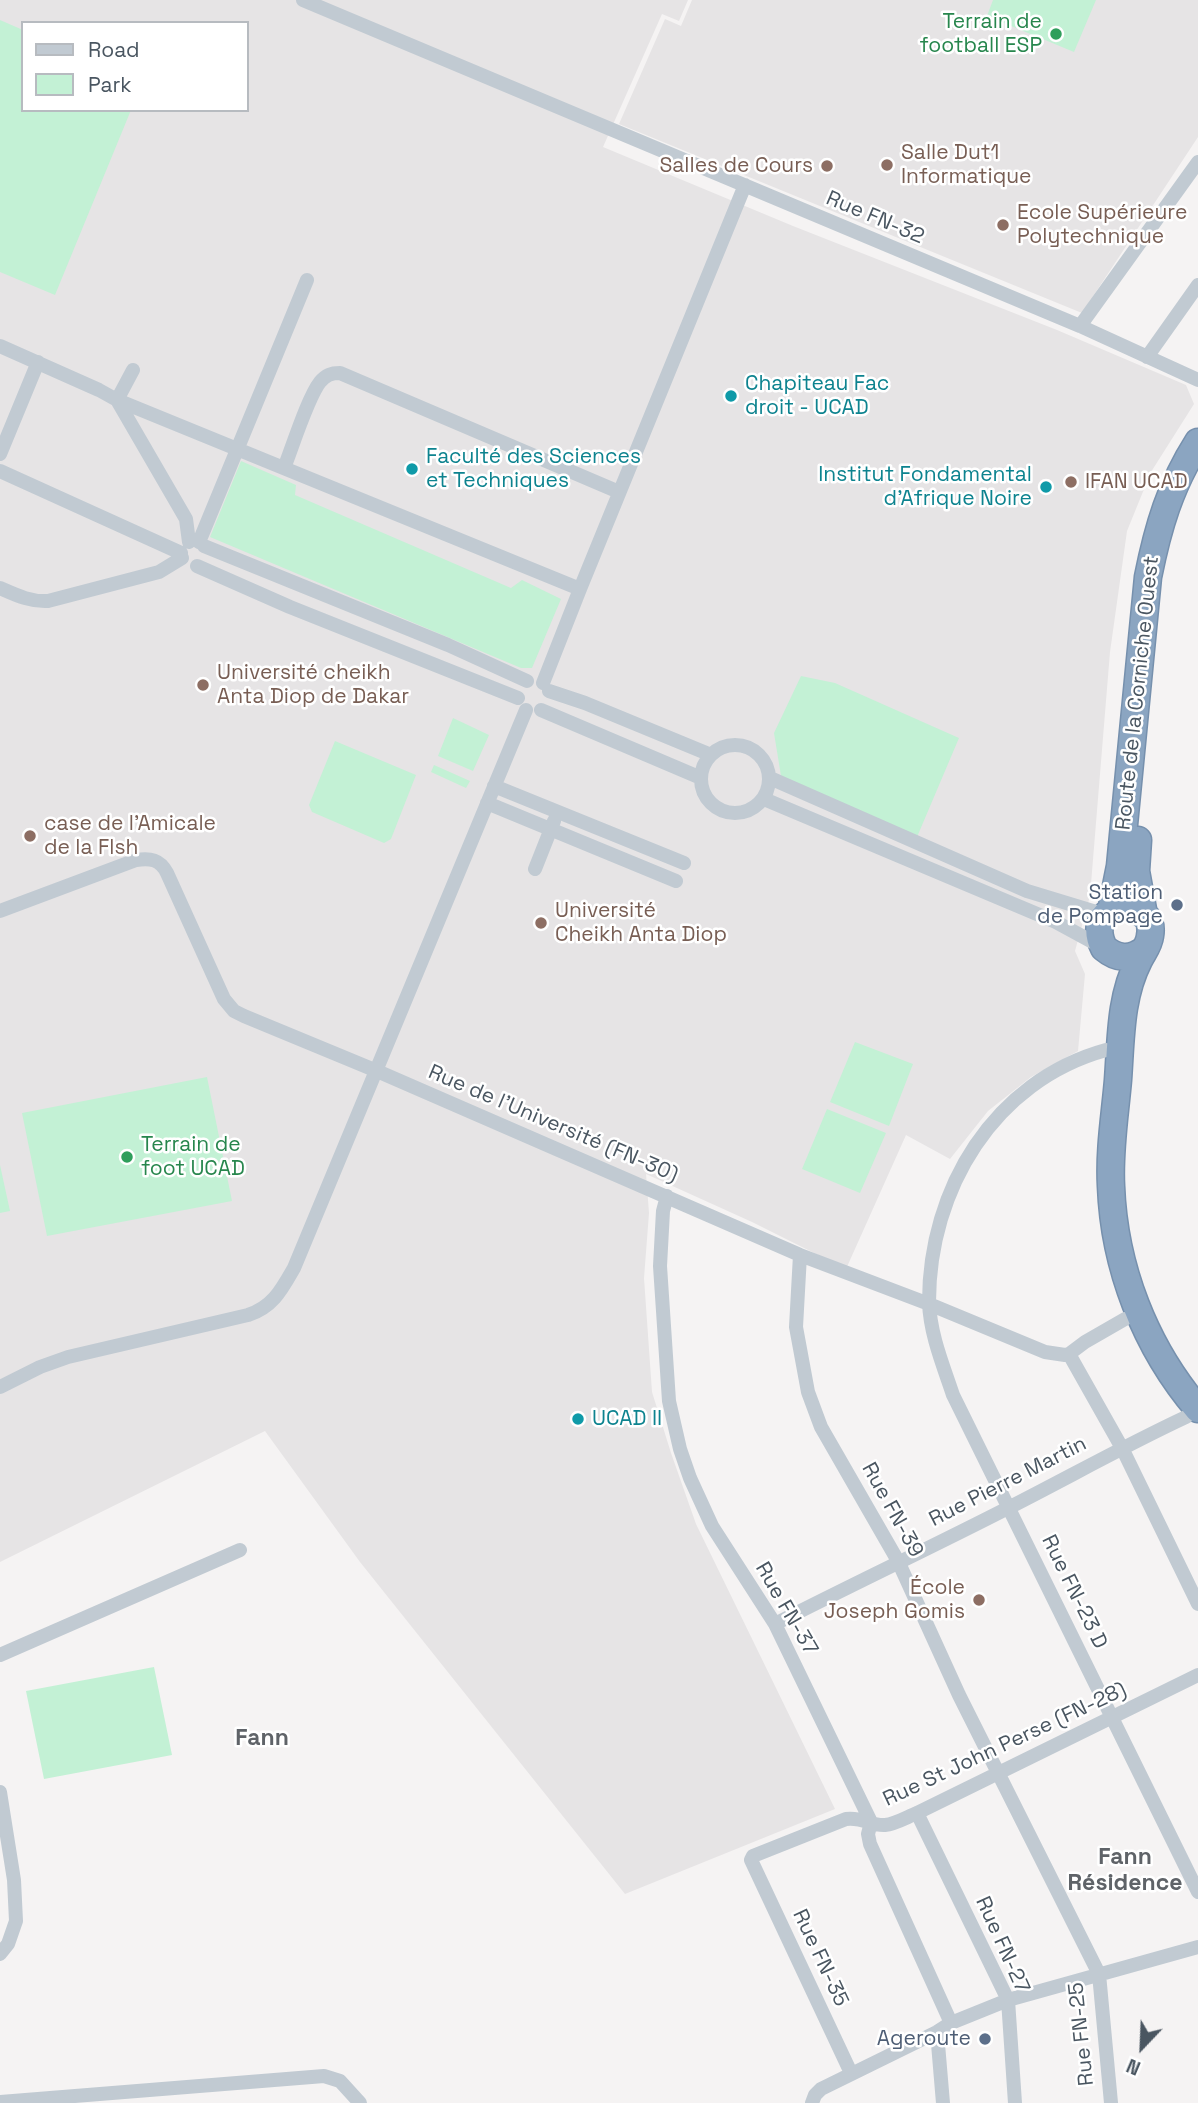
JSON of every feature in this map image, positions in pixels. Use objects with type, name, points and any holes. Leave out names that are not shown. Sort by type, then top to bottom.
[{"type":"highway","name":"Route de la Corniche Ouest","points":[[1109,913],[1120,866],[1148,577],[1167,501],[1180,470],[1198,442]]},
{"type":"highway","name":"Route de la Corniche Ouest","points":[[1144,915],[1136,871],[1155,618],[1167,549],[1176,518],[1198,467]]},
{"type":"highway","points":[[1128,907],[1144,915],[1151,930],[1128,987],[1123,1020],[1110,1183],[1113,1214],[1123,1268],[1145,1325],[1194,1419],[1158,1377],[1125,1319],[1109,1261],[1099,1206],[1098,1151],[1106,1050],[1108,951],[1100,936],[1100,928],[1109,913],[1128,907]]},
{"type":"highway","points":[[1108,951],[1129,958],[1144,950]]},
{"type":"street","name":"Rue FN-32","points":[[303,0],[1080,327],[1198,380]]},
{"type":"street","points":[[1080,327],[1198,162]]},
{"type":"street","points":[[528,706],[548,702],[546,687],[580,589],[745,185]]},
{"type":"street","points":[[0,588],[23,598],[48,601],[159,572],[191,548],[237,449],[307,279]]},
{"type":"street","points":[[1147,357],[1198,285]]},
{"type":"street","points":[[0,346],[117,400],[580,589]]},
{"type":"street","points":[[0,454],[38,362]]},
{"type":"street","points":[[117,400],[133,370]]},
{"type":"street","points":[[284,468],[315,390],[330,373],[340,373],[619,492]]},
{"type":"street","points":[[117,400],[186,519],[191,548],[190,566],[197,566],[289,607],[701,778]]},
{"type":"street","points":[[0,471],[191,548],[448,645],[527,681],[536,680],[546,687],[711,755]]},
{"type":"street","points":[[191,548],[206,558],[197,566]]},
{"type":"street","points":[[0,1387],[40,1367],[68,1357],[248,1315],[272,1303],[294,1268],[528,706],[520,688],[527,681]]},
{"type":"street","points":[[726,746],[744,746],[760,755],[770,778],[764,799],[748,811],[729,813],[712,804],[702,788],[701,778],[706,761],[711,755],[726,746]]},
{"type":"street","points":[[770,778],[1027,891],[1109,913]]},
{"type":"street","points":[[494,786],[684,863]]},
{"type":"street","points":[[764,799],[1056,922],[1108,951]]},
{"type":"street","points":[[487,803],[676,881]]},
{"type":"street","points":[[535,869],[558,812]]},
{"type":"street","points":[[583,842],[590,825]]},
{"type":"street","points":[[635,863],[642,846]]},
{"type":"street","name":"Rue de l'Université (FN-30)","points":[[0,911],[136,860],[154,859],[163,866],[224,999],[234,1011],[800,1255],[1045,1352],[1069,1354]]},
{"type":"street","name":"Rue FN-23 D","points":[[1106,1050],[1082,1057],[1057,1069],[1028,1090],[1001,1114],[968,1155],[947,1199],[937,1230],[929,1304],[934,1337],[953,1395],[1198,1892]]},
{"type":"street","name":"Rue FN-37","points":[[667,1196],[663,1211],[660,1266],[668,1401],[680,1449],[712,1526],[775,1624],[871,1822],[868,1834],[870,1844],[951,2023]]},
{"type":"street","name":"Rue FN-39","points":[[800,1255],[796,1327],[808,1392],[821,1427],[898,1561],[959,1695],[1000,1772]]},
{"type":"street","points":[[1125,1319],[1069,1354],[1122,1448],[1198,1604]]},
{"type":"street","name":"Rue Pierre Martin","points":[[775,1624],[1122,1448],[1194,1419]]},
{"type":"street","points":[[0,1655],[240,1550]]},
{"type":"street","name":"Rue St John Perse (FN-28)","points":[[751,1860],[752,1856],[846,1819],[860,1818],[888,1825],[917,1813],[1198,1675]]},
{"type":"street","name":"Rue FN-25","points":[[1000,1772],[1099,1974],[1111,2103]]},
{"type":"street","points":[[0,1792],[14,1880],[16,1922],[8,1944],[0,1954]]},
{"type":"street","name":"Rue FN-27","points":[[917,1813],[1008,2000],[1015,2103]]},
{"type":"street","name":"Rue FN-35","points":[[751,1860],[851,2074]]},
{"type":"street","points":[[812,2103],[821,2089],[951,2023],[1008,2000],[1198,1947]]},
{"type":"street","points":[[937,2032],[943,2103]]},
{"type":"street","points":[[0,2102],[324,2076],[340,2081],[360,2103]]},
{"type":"shaded area","name":"Université Cheikh Anta Diop","points":[[0,0],[688,0],[679,21],[662,14],[603,147],[793,226],[1057,330],[1186,385],[1194,404],[1151,472],[1127,531],[1110,652],[1090,896],[1075,951],[1085,974],[1078,1051],[1031,1077],[988,1111],[950,1159],[906,1135],[846,1269],[752,1222],[646,1174],[649,1213],[644,1278],[652,1392],[696,1524],[835,1809],[625,1894],[360,1562],[265,1431],[0,1562]]},
{"type":"shaded area","name":"Ecole Supérieure Polytechnique","points":[[692,0],[1198,0],[1198,137],[1082,313],[619,124],[665,19],[681,26]]},
{"type":"green space","name":"Terrain de football ESP","points":[[993,0],[1096,0],[1074,52],[987,16]]},
{"type":"green space","points":[[0,20],[21,29],[21,112],[130,112],[55,295],[0,272]]},
{"type":"green space","points":[[241,461],[296,485],[295,495],[511,588],[522,580],[561,599],[532,668],[521,668],[210,537]]},
{"type":"green space","points":[[801,676],[835,683],[959,738],[917,837],[781,776],[774,733]]},
{"type":"green space","points":[[453,718],[489,735],[473,771],[438,756]]},
{"type":"green space","points":[[335,741],[416,775],[391,839],[384,843],[312,812],[309,805]]},
{"type":"green space","points":[[434,765],[470,781],[466,788],[431,772]]},
{"type":"green space","points":[[855,1042],[913,1064],[889,1126],[830,1102]]},
{"type":"green space","name":"Terrain de foot UCAD","points":[[207,1077],[232,1201],[47,1236],[22,1113]]},
{"type":"green space","points":[[827,1109],[886,1133],[860,1193],[802,1169]]},
{"type":"green space","points":[[0,1165],[10,1211],[0,1213]]},
{"type":"green space","points":[[154,1667],[172,1755],[44,1779],[26,1691]]},
{"type":"place","name":"Terrain de football ESP","points":[[1056,34]]},
{"type":"place","name":"Salle Dut1 Informatique","points":[[887,165]]},
{"type":"place","name":"Salles de Cours","points":[[827,166]]},
{"type":"place","name":"Ecole Supérieure Polytechnique","points":[[1003,225]]},
{"type":"place","name":"Chapiteau Fac droit - UCAD","points":[[731,396]]},
{"type":"place","name":"Faculté des Sciences et Techniques","points":[[412,469]]},
{"type":"place","name":"IFAN UCAD","points":[[1071,482]]},
{"type":"place","name":"Institut Fondamental d'Afrique Noire","points":[[1046,487]]},
{"type":"place","name":"Université cheikh Anta Diop de Dakar","points":[[203,685]]},
{"type":"place","name":"case de l'Amicale de la Flsh","points":[[30,836]]},
{"type":"place","name":"Station de Pompage","points":[[1177,905]]},
{"type":"place","name":"Université Cheikh Anta Diop","points":[[541,923]]},
{"type":"place","name":"Terrain de foot UCAD","points":[[127,1157]]},
{"type":"place","name":"UCAD II","points":[[578,1419]]},
{"type":"place","name":"École Joseph Gomis","points":[[979,1600]]},
{"type":"place","name":"Ageroute","points":[[985,2039]]},
{"type":"district","name":"Fann","points":[[262,1739]]},
{"type":"district","name":"Fann Résidence","points":[[1125,1871]]}]
